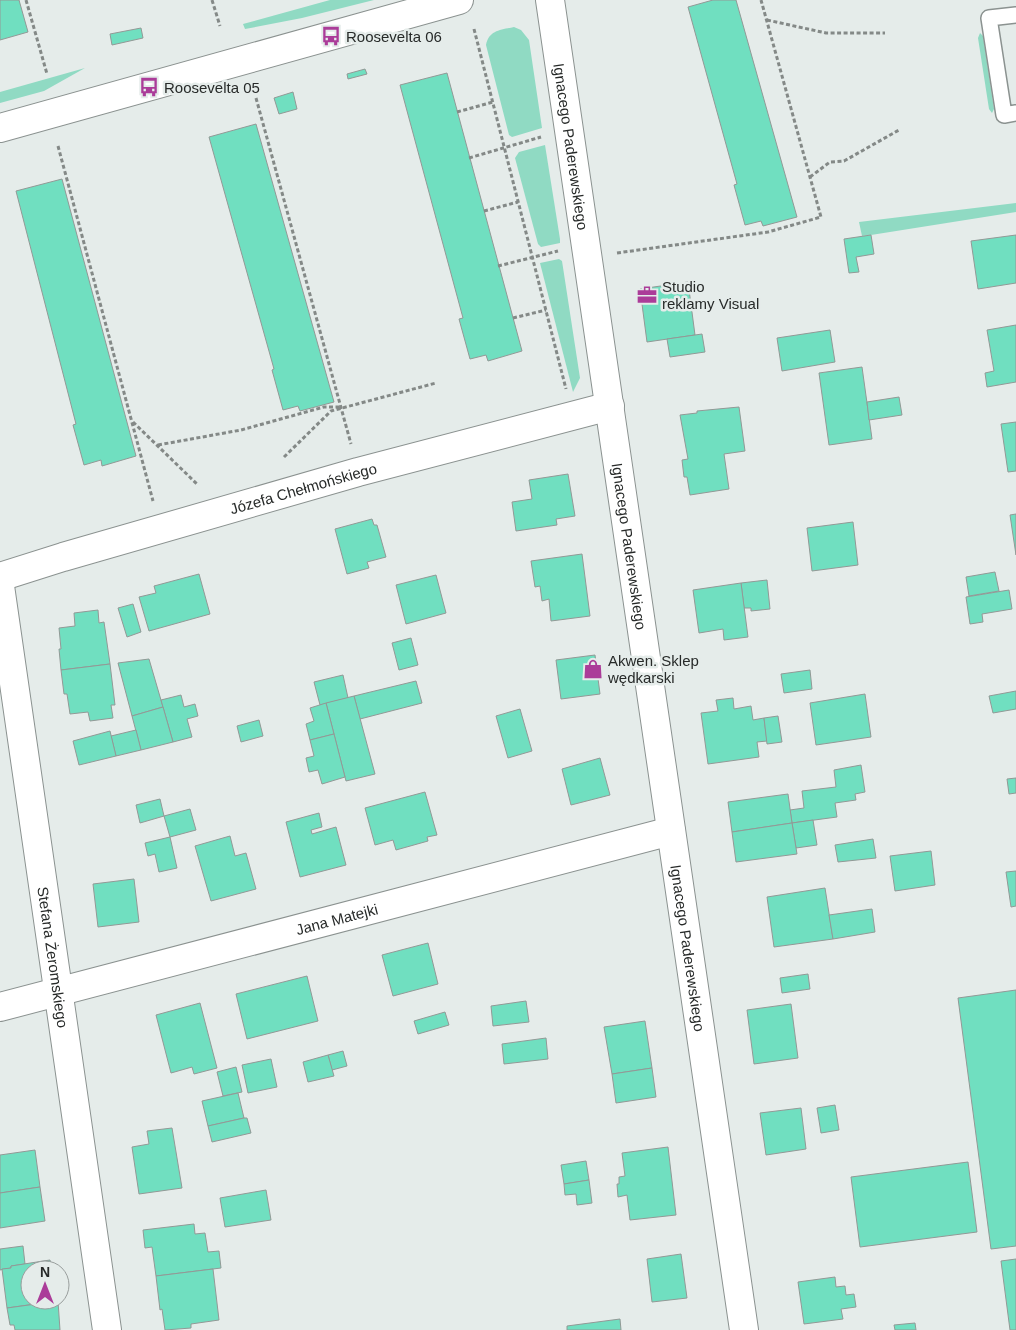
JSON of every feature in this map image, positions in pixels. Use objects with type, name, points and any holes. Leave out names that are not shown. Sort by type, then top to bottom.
[{"type":"street","points":[[0,128],[459,0]]},
{"type":"street","name":"Ignacego Paderewskiego","points":[[550,0],[744,1330]]},
{"type":"street","name":"Józefa Chełmońskiego","points":[[0,578],[63,557],[358,472],[610,406]]},
{"type":"street","name":"Stefana Żeromskiego","points":[[0,586],[107,1330]]},
{"type":"street","name":"Jana Matejki","points":[[0,1007],[672,831]]},
{"type":"lane","points":[[1016,15],[989,18],[1004,115],[1016,113]]},
{"type":"path","points":[[26,0],[47,74]]},
{"type":"path","points":[[212,0],[220,26]]},
{"type":"path","points":[[610,254],[768,232],[821,217],[761,0]]},
{"type":"path","points":[[767,20],[826,33],[886,34]]},
{"type":"path","points":[[474,29],[568,397]]},
{"type":"path","points":[[256,98],[342,407],[358,472]]},
{"type":"path","points":[[457,112],[493,102]]},
{"type":"path","points":[[810,177],[830,162],[844,161],[899,130]]},
{"type":"path","points":[[470,158],[549,135]]},
{"type":"path","points":[[58,146],[133,421],[160,530]]},
{"type":"path","points":[[484,211],[518,202]]},
{"type":"path","points":[[498,266],[566,250]]},
{"type":"path","points":[[513,318],[546,310]]},
{"type":"path","points":[[284,457],[331,411],[436,383]]},
{"type":"path","points":[[158,446],[241,430],[324,407],[342,407]]},
{"type":"path","points":[[133,421],[198,485]]},
{"type":"green space","points":[[330,0],[374,0],[302,18],[245,29],[243,24]]},
{"type":"green space","points":[[514,27],[521,30],[529,40],[542,128],[512,137],[509,135],[486,45],[493,34],[500,30]]},
{"type":"green space","points":[[980,33],[983,36],[994,109],[992,113],[989,109],[978,38]]},
{"type":"green space","points":[[85,68],[44,91],[0,103],[0,92]]},
{"type":"green space","points":[[545,145],[560,243],[541,247],[538,244],[515,158],[519,152]]},
{"type":"green space","points":[[1016,203],[1016,212],[871,235],[862,236],[859,222]]},
{"type":"green space","points":[[559,259],[562,261],[580,378],[573,392],[540,263]]},
{"type":"building","points":[[0,0],[19,0],[28,32],[0,40]]},
{"type":"building","points":[[713,0],[736,0],[797,217],[763,226],[761,221],[745,225],[734,185],[737,184],[688,7]]},
{"type":"building","points":[[141,28],[143,38],[112,45],[110,34]]},
{"type":"building","points":[[365,69],[367,74],[348,79],[347,74]]},
{"type":"building","points":[[447,73],[522,351],[488,361],[486,355],[470,359],[459,319],[463,318],[400,85]]},
{"type":"building","points":[[293,92],[297,109],[279,114],[274,98]]},
{"type":"building","points":[[256,124],[334,402],[300,411],[298,406],[283,410],[272,370],[274,369],[209,137]]},
{"type":"building","points":[[62,179],[136,456],[102,466],[101,460],[84,465],[73,425],[76,424],[16,191]]},
{"type":"building","points":[[871,235],[874,254],[856,257],[859,272],[849,273],[844,239]]},
{"type":"building","points":[[1016,235],[1016,283],[978,289],[971,241]]},
{"type":"building","points":[[688,282],[695,335],[647,342],[640,289]]},
{"type":"building","points":[[1016,325],[1016,382],[987,387],[985,373],[994,371],[987,330]]},
{"type":"building","points":[[830,330],[835,362],[782,371],[777,338]]},
{"type":"building","points":[[702,334],[705,352],[670,357],[667,339]]},
{"type":"building","points":[[862,367],[872,439],[829,445],[819,373]]},
{"type":"building","points":[[899,397],[902,415],[869,420],[867,402]]},
{"type":"building","points":[[739,407],[745,451],[724,454],[729,489],[690,495],[687,477],[684,477],[682,460],[688,459],[680,415],[697,413],[697,411]]},
{"type":"building","points":[[1016,422],[1016,471],[1008,472],[1001,424]]},
{"type":"building","points":[[568,474],[575,516],[556,519],[557,525],[516,531],[512,502],[532,499],[529,480]]},
{"type":"building","points":[[1016,514],[1016,555],[1010,515]]},
{"type":"building","points":[[372,519],[374,525],[377,525],[386,557],[367,562],[369,568],[347,574],[335,529]]},
{"type":"building","points":[[853,522],[858,565],[812,571],[807,528]]},
{"type":"building","points":[[582,554],[590,616],[551,621],[549,599],[542,601],[540,586],[535,587],[531,561]]},
{"type":"building","points":[[995,572],[999,591],[969,596],[966,577]]},
{"type":"building","points":[[199,574],[210,614],[149,631],[139,597],[156,593],[154,586]]},
{"type":"building","points":[[436,575],[446,613],[406,624],[396,585]]},
{"type":"building","points":[[767,580],[770,609],[751,611],[751,608],[744,608],[741,583]]},
{"type":"building","points":[[741,583],[748,637],[724,640],[723,629],[699,633],[693,590]]},
{"type":"building","points":[[1009,590],[1012,609],[982,614],[983,622],[970,624],[966,597]]},
{"type":"building","points":[[133,604],[141,632],[127,637],[118,608]]},
{"type":"building","points":[[98,610],[99,623],[104,622],[110,664],[61,670],[59,628],[75,626],[74,613]]},
{"type":"building","points":[[411,638],[418,665],[399,670],[392,643]]},
{"type":"building","points":[[595,655],[600,694],[561,699],[556,660]]},
{"type":"building","points":[[149,659],[163,707],[132,716],[118,663]]},
{"type":"building","points":[[110,664],[115,705],[111,705],[113,718],[90,721],[88,712],[70,714],[67,694],[64,694],[61,670]]},
{"type":"building","points":[[810,670],[812,689],[784,693],[781,674]]},
{"type":"building","points":[[343,675],[348,698],[320,705],[314,682]]},
{"type":"building","points":[[416,681],[422,703],[360,719],[354,696]]},
{"type":"building","points":[[1016,691],[1016,709],[993,713],[989,696]]},
{"type":"building","points":[[865,694],[871,737],[816,745],[810,703]]},
{"type":"building","points":[[181,695],[184,707],[195,704],[198,716],[187,719],[192,737],[173,742],[161,700]]},
{"type":"building","points":[[354,696],[375,774],[346,781],[326,703]]},
{"type":"building","points":[[733,698],[734,709],[751,706],[753,720],[764,718],[767,741],[757,742],[759,757],[708,764],[701,713],[718,711],[716,700]]},
{"type":"building","points":[[326,703],[334,734],[310,740],[306,724],[314,721],[310,708]]},
{"type":"building","points":[[163,707],[173,742],[141,750],[132,716]]},
{"type":"building","points":[[520,709],[532,751],[508,758],[496,716]]},
{"type":"building","points":[[778,716],[782,742],[767,744],[764,718]]},
{"type":"building","points":[[259,720],[263,736],[241,742],[237,726]]},
{"type":"building","points":[[136,730],[141,750],[116,756],[111,736]]},
{"type":"building","points":[[110,731],[116,756],[79,765],[73,741]]},
{"type":"building","points":[[334,734],[345,777],[322,784],[318,770],[309,772],[306,758],[314,756],[310,740]]},
{"type":"building","points":[[600,758],[610,795],[571,805],[562,769]]},
{"type":"building","points":[[861,765],[865,792],[855,794],[856,800],[835,803],[837,817],[792,823],[790,810],[804,808],[802,791],[836,787],[834,770]]},
{"type":"building","points":[[1016,778],[1016,793],[1009,794],[1007,779]]},
{"type":"building","points":[[425,792],[437,835],[427,837],[428,841],[396,850],[393,840],[375,845],[365,808]]},
{"type":"building","points":[[788,794],[792,823],[732,832],[728,802]]},
{"type":"building","points":[[160,799],[164,816],[140,823],[136,805]]},
{"type":"building","points":[[190,809],[196,830],[170,837],[164,816]]},
{"type":"building","points":[[319,813],[322,827],[311,830],[312,834],[336,827],[346,865],[300,877],[286,822]]},
{"type":"building","points":[[813,820],[817,845],[796,848],[792,823]]},
{"type":"building","points":[[792,823],[797,854],[736,862],[732,832]]},
{"type":"building","points":[[230,836],[235,856],[246,853],[256,889],[211,901],[195,846]]},
{"type":"building","points":[[170,837],[177,868],[159,872],[155,854],[148,856],[145,843]]},
{"type":"building","points":[[873,839],[876,858],[838,862],[835,845]]},
{"type":"building","points":[[931,851],[935,885],[895,891],[890,856]]},
{"type":"building","points":[[1016,871],[1016,906],[1011,907],[1006,872]]},
{"type":"building","points":[[134,879],[139,922],[98,927],[93,884]]},
{"type":"building","points":[[825,888],[833,939],[774,947],[767,897]]},
{"type":"building","points":[[872,909],[875,932],[833,939],[829,915]]},
{"type":"building","points":[[428,943],[438,984],[393,996],[382,955]]},
{"type":"building","points":[[808,974],[810,989],[782,993],[780,978]]},
{"type":"building","points":[[307,976],[318,1021],[247,1039],[236,994]]},
{"type":"building","points":[[1016,990],[1016,1246],[991,1249],[958,998]]},
{"type":"building","points":[[526,1001],[529,1022],[493,1026],[491,1006]]},
{"type":"building","points":[[200,1003],[217,1068],[194,1074],[192,1067],[171,1073],[156,1015]]},
{"type":"building","points":[[791,1004],[798,1058],[754,1064],[747,1010]]},
{"type":"building","points":[[445,1012],[449,1025],[418,1034],[414,1021]]},
{"type":"building","points":[[645,1021],[652,1068],[612,1074],[604,1027]]},
{"type":"building","points":[[546,1038],[548,1059],[504,1064],[502,1044]]},
{"type":"building","points":[[343,1051],[347,1066],[332,1070],[328,1055]]},
{"type":"building","points":[[328,1055],[334,1076],[308,1082],[303,1062]]},
{"type":"building","points":[[271,1059],[277,1087],[248,1093],[242,1065]]},
{"type":"building","points":[[236,1067],[242,1092],[223,1096],[217,1072]]},
{"type":"building","points":[[652,1068],[656,1097],[616,1103],[612,1074]]},
{"type":"building","points":[[238,1093],[244,1118],[208,1126],[202,1101]]},
{"type":"building","points":[[835,1105],[839,1130],[821,1133],[817,1108]]},
{"type":"building","points":[[801,1108],[806,1149],[766,1155],[760,1113]]},
{"type":"building","points":[[247,1118],[251,1133],[212,1142],[208,1126]]},
{"type":"building","points":[[172,1128],[182,1188],[139,1194],[132,1147],[149,1144],[147,1131]]},
{"type":"building","points":[[668,1147],[676,1215],[630,1220],[627,1195],[618,1197],[617,1184],[619,1184],[619,1177],[625,1176],[622,1153]]},
{"type":"building","points":[[35,1150],[40,1187],[0,1193],[0,1155]]},
{"type":"building","points":[[586,1161],[589,1180],[564,1184],[561,1165]]},
{"type":"building","points":[[968,1162],[977,1232],[860,1247],[851,1177]]},
{"type":"building","points":[[589,1180],[592,1203],[577,1205],[576,1194],[565,1195],[564,1184]]},
{"type":"building","points":[[40,1187],[45,1221],[0,1228],[0,1193]]},
{"type":"building","points":[[266,1190],[271,1220],[225,1227],[220,1198]]},
{"type":"building","points":[[194,1224],[195,1234],[205,1233],[208,1252],[219,1251],[221,1268],[156,1276],[152,1247],[145,1248],[143,1230]]},
{"type":"building","points":[[23,1246],[25,1260],[20,1260],[20,1265],[0,1270],[0,1249]]},
{"type":"building","points":[[681,1254],[687,1298],[652,1302],[647,1259]]},
{"type":"building","points":[[1016,1259],[1016,1330],[1010,1330],[1001,1261]]},
{"type":"building","points":[[20,1265],[20,1306],[7,1308],[2,1269],[11,1268],[11,1266]]},
{"type":"building","points":[[213,1269],[219,1320],[191,1324],[191,1328],[165,1330],[162,1309],[160,1310],[156,1276]]},
{"type":"building","points":[[835,1277],[836,1287],[845,1286],[846,1295],[854,1294],[856,1307],[841,1309],[843,1319],[804,1324],[798,1282]]},
{"type":"building","points":[[20,1306],[20,1310],[59,1310],[60,1330],[15,1330],[14,1325],[10,1325],[7,1308]]},
{"type":"building","points":[[620,1319],[621,1330],[567,1330],[567,1326]]},
{"type":"building","points":[[915,1323],[916,1330],[895,1330],[894,1325]]},
{"type":"place","name":"Roosevelta 06","points":[[331,36]]},
{"type":"place","name":"Roosevelta 05","points":[[149,87]]},
{"type":"place","name":"Studio reklamy Visual","points":[[647,295]]},
{"type":"place","name":"Akwen. Sklep wędkarski","points":[[593,669]]}]
